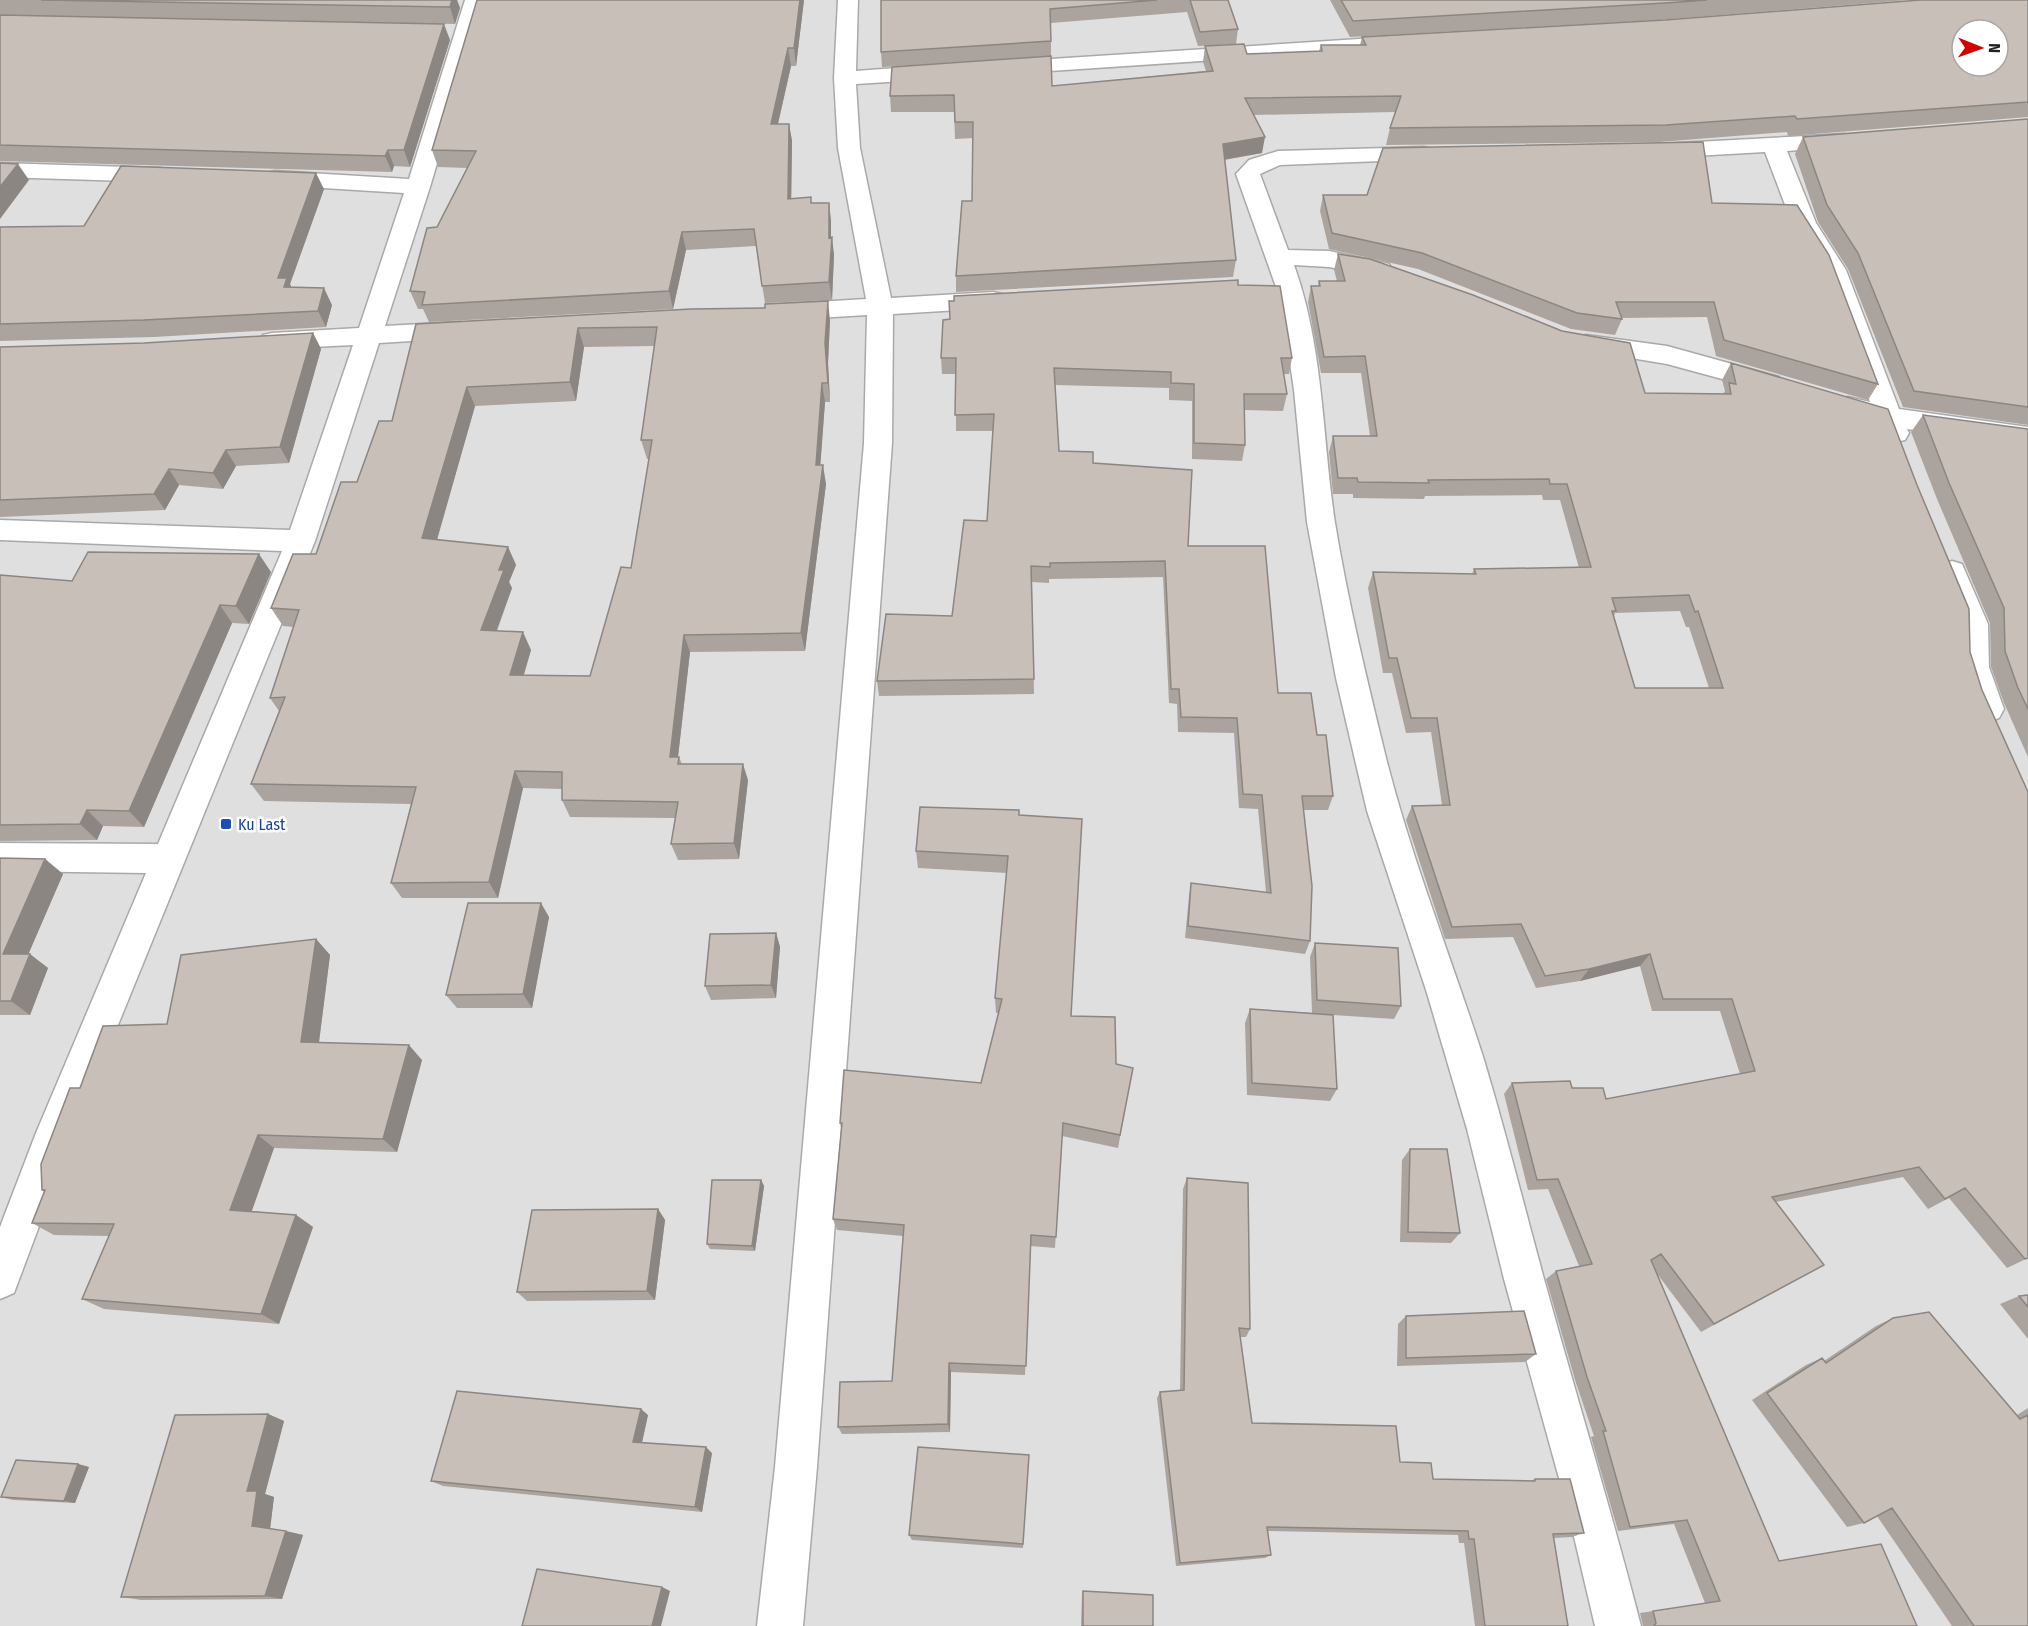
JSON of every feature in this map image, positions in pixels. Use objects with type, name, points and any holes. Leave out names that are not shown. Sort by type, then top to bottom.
[{"type":"street","points":[[0,1279],[56,1132],[301,541],[418,187],[453,32],[475,0]]},
{"type":"street","points":[[780,1626],[796,1467],[878,443],[880,307],[849,148],[845,78],[848,0]]},
{"type":"street","points":[[984,69],[1432,41]]},
{"type":"street","points":[[845,78],[960,71]]},
{"type":"street","points":[[1636,151],[1860,140]]},
{"type":"street","points":[[1774,146],[1804,223],[1834,270],[1847,301],[1905,459]]},
{"type":"street","points":[[1444,153],[1278,158],[1258,164],[1248,174],[1277,275],[1294,301],[1321,522],[1351,678],[1383,811],[1445,993],[1486,1128],[1524,1279],[1589,1507],[1618,1626]]},
{"type":"street","points":[[0,170],[179,176]]},
{"type":"street","points":[[250,178],[418,187]]},
{"type":"street","points":[[1277,275],[1329,259],[1368,266],[1408,277]]},
{"type":"street","points":[[763,313],[1021,298]]},
{"type":"street","points":[[253,342],[483,328]]},
{"type":"street","points":[[1565,339],[1676,357],[1797,391]]},
{"type":"street","points":[[1827,400],[1889,417],[2028,436]]},
{"type":"street","points":[[0,530],[301,541]]},
{"type":"street","points":[[1939,543],[1973,624],[1974,667],[1998,732]]},
{"type":"street","points":[[0,857],[168,859]]},
{"type":"shaded area","points":[[0,0],[2028,0],[2028,1626],[0,1626]]},
{"type":"building","points":[[41,0],[452,0],[450,7]]},
{"type":"building","points":[[477,0],[800,0],[794,48],[788,48],[771,124],[789,124],[788,199],[811,197],[811,203],[829,203],[829,238],[832,237],[829,282],[762,286],[754,229],[682,232],[669,291],[422,305],[425,292],[410,291],[427,228],[437,227],[476,151],[432,150]]},
{"type":"building","points":[[881,0],[1157,0],[1050,9],[1051,41],[881,52]]},
{"type":"building","points":[[1190,0],[1228,0],[1238,29],[1200,32]]},
{"type":"building","points":[[1341,0],[1707,0],[1353,21]]},
{"type":"building","points":[[1920,0],[2028,0],[2028,102],[1797,119],[1795,116],[1666,125],[1390,128],[1401,96],[1245,98],[1265,137],[1223,144],[1236,260],[956,276],[962,201],[972,201],[973,122],[955,122],[954,95],[890,96],[892,67],[1051,56],[1052,86],[1213,71],[1205,46],[1244,44],[1247,54],[1322,51],[1321,45],[1366,45],[1362,37],[1665,20]]},
{"type":"building","points":[[0,15],[444,24],[404,150],[388,150],[385,156],[0,145]]},
{"type":"building","points":[[2028,119],[2028,407],[1914,391],[1858,253],[1827,205],[1803,137]]},
{"type":"building","points":[[1703,142],[1712,203],[1797,205],[1829,255],[1878,384],[1724,340],[1714,302],[1616,302],[1622,319],[1577,313],[1422,253],[1332,233],[1323,195],[1367,195],[1383,148]]},
{"type":"building","points":[[0,163],[18,164],[0,187]]},
{"type":"building","points":[[121,166],[316,173],[278,278],[287,278],[284,287],[324,288],[318,311],[144,320],[0,324],[0,227],[84,226]]},
{"type":"building","points":[[1338,254],[1370,259],[1473,295],[1562,331],[1630,343],[1645,393],[1731,394],[1729,383],[1736,384],[1731,363],[1888,409],[1969,609],[1970,652],[1982,690],[2028,792],[2028,1258],[2025,1259],[1965,1188],[1945,1199],[1919,1167],[1772,1197],[1824,1265],[1714,1324],[1661,1254],[1651,1260],[1779,1561],[1881,1544],[1917,1626],[1654,1626],[1656,1623],[1653,1611],[1720,1601],[1687,1520],[1630,1527],[1603,1431],[1606,1431],[1587,1377],[1556,1271],[1592,1264],[1558,1179],[1537,1180],[1512,1083],[1570,1081],[1572,1088],[1603,1088],[1606,1099],[1755,1071],[1732,999],[1663,999],[1650,954],[1589,969],[1545,976],[1521,924],[1452,927],[1412,806],[1450,805],[1437,718],[1411,718],[1397,658],[1389,658],[1373,572],[1476,574],[1474,569],[1591,567],[1567,484],[1550,484],[1549,479],[1428,480],[1429,483],[1358,482],[1357,478],[1338,478],[1333,436],[1377,436],[1365,356],[1324,357],[1311,286],[1320,286],[1319,281],[1345,281]],"holes":[[[1689,595],[1695,612],[1698,611],[1723,688],[1635,688],[1612,611],[1616,611],[1612,598]]]},
{"type":"building","points":[[1238,280],[1238,285],[1280,286],[1292,358],[1281,358],[1287,394],[1244,394],[1245,445],[1194,443],[1194,384],[1171,383],[1171,372],[1054,368],[1059,451],[1093,452],[1093,463],[1192,470],[1188,546],[1265,546],[1278,693],[1311,693],[1317,735],[1326,735],[1333,796],[1302,796],[1312,886],[1310,941],[1188,926],[1191,883],[1271,893],[1262,795],[1243,794],[1237,718],[1181,717],[1179,689],[1171,689],[1165,561],[1050,563],[1050,567],[1031,566],[1034,679],[877,681],[886,614],[952,616],[964,520],[987,521],[994,414],[955,415],[956,358],[941,358],[943,320],[950,319],[949,301],[954,301],[954,296]]},
{"type":"building","points":[[828,301],[825,343],[828,383],[822,383],[816,465],[823,465],[801,633],[684,635],[670,757],[679,757],[678,764],[743,764],[734,843],[671,844],[678,802],[562,800],[562,772],[515,771],[489,882],[391,883],[416,787],[251,784],[285,697],[270,698],[299,610],[271,608],[293,554],[316,554],[341,482],[357,482],[379,421],[392,421],[416,324],[691,309],[765,308],[765,304]],"holes":[[[657,327],[641,440],[652,440],[631,568],[621,567],[590,676],[510,675],[523,632],[481,630],[504,570],[499,570],[508,547],[422,538],[467,387],[570,382],[578,328]]]},
{"type":"building","points":[[313,333],[280,447],[226,450],[213,473],[169,469],[154,494],[0,500],[0,347],[144,343]]},
{"type":"building","points":[[1923,415],[2028,429],[2028,709],[2005,651],[2004,608],[1949,483]]},
{"type":"building","points":[[88,552],[259,554],[236,606],[220,605],[129,811],[87,810],[80,824],[0,825],[0,575],[72,581]]},
{"type":"building","points":[[920,807],[1019,810],[1019,815],[1082,819],[1071,1016],[1115,1017],[1116,1064],[1133,1068],[1120,1135],[1063,1123],[1056,1237],[1031,1235],[1026,1366],[949,1363],[948,1424],[838,1427],[840,1382],[892,1381],[904,1225],[833,1219],[842,1123],[840,1123],[844,1070],[981,1083],[1002,999],[995,998],[1008,856],[916,851]]},
{"type":"building","points":[[0,858],[45,859],[3,954],[30,954],[11,1001],[0,1001]]},
{"type":"building","points":[[468,903],[541,903],[523,994],[446,995]]},
{"type":"building","points":[[776,933],[771,985],[705,986],[710,934]]},
{"type":"building","points":[[316,939],[301,1042],[409,1045],[383,1139],[258,1135],[230,1210],[296,1215],[261,1314],[82,1299],[114,1224],[32,1223],[45,1190],[42,1190],[41,1164],[70,1088],[80,1088],[103,1026],[167,1024],[181,955]]},
{"type":"building","points":[[1315,943],[1398,948],[1401,1006],[1317,1000]]},
{"type":"building","points":[[1250,1009],[1333,1015],[1337,1089],[1252,1083]]},
{"type":"building","points":[[1410,1149],[1447,1149],[1460,1233],[1408,1232]]},
{"type":"building","points":[[1187,1178],[1248,1183],[1250,1329],[1239,1328],[1252,1423],[1396,1426],[1400,1462],[1431,1463],[1433,1479],[1535,1481],[1535,1479],[1570,1479],[1584,1533],[1553,1534],[1568,1626],[1485,1626],[1474,1539],[1469,1539],[1468,1531],[1267,1527],[1271,1555],[1180,1563],[1160,1392],[1184,1390]]},
{"type":"building","points":[[712,1180],[761,1180],[752,1246],[707,1244]]},
{"type":"building","points":[[658,1209],[647,1291],[517,1292],[532,1210]]},
{"type":"building","points":[[2028,1295],[2028,1307],[2019,1296]]},
{"type":"building","points":[[1524,1311],[1536,1354],[1406,1358],[1406,1316]]},
{"type":"building","points":[[1929,1312],[2020,1419],[2028,1415],[2028,1626],[1974,1626],[1892,1508],[1864,1523],[1767,1393],[1822,1358],[1826,1363],[1893,1318]]},
{"type":"building","points":[[457,1391],[641,1409],[633,1442],[706,1447],[695,1507],[431,1481]]},
{"type":"building","points":[[268,1414],[247,1491],[257,1491],[252,1526],[286,1531],[265,1596],[121,1597],[175,1415]]},
{"type":"building","points":[[918,1447],[1029,1455],[1023,1544],[909,1535]]},
{"type":"building","points":[[16,1460],[78,1464],[64,1501],[1,1497]]},
{"type":"building","points":[[537,1569],[662,1587],[652,1626],[522,1626]]},
{"type":"building","points":[[1083,1591],[1153,1595],[1153,1626],[1083,1626]]},
{"type":"place","name":"Ku Last","points":[[226,824]]}]
